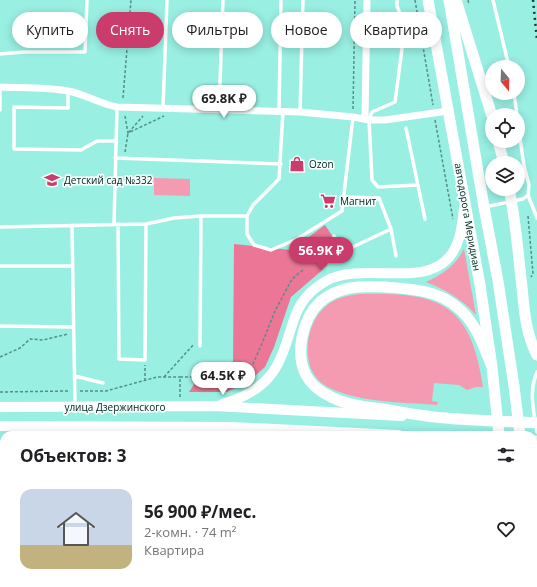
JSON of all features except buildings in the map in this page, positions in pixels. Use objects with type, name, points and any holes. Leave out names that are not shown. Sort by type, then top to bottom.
[{"type":"main road","name":"автодорога Меридиан","points":[[428,0],[480,285],[492,367],[499,431]]},
{"type":"main road","name":"автодорога Меридиан","points":[[450,0],[506,330],[520,431]]},
{"type":"main road","points":[[456,0],[490,108]]},
{"type":"main road","points":[[510,196],[514,214],[525,313],[531,340],[537,355]]},
{"type":"main road","points":[[214,406],[242,398],[258,388],[268,378],[281,359],[298,309],[310,293],[322,284],[336,276],[348,273],[420,273],[435,269],[444,263],[454,250],[460,238],[465,202]]},
{"type":"main road","points":[[492,367],[479,335],[469,319],[457,307],[449,301],[429,292],[402,288],[362,287],[338,291],[320,302],[312,311],[307,321],[302,342],[302,362],[306,376],[320,391],[341,401],[358,405],[446,418],[537,423]]},
{"type":"main road","name":"улица Дзержинского","points":[[0,407],[214,406],[446,418]]},
{"type":"main road","name":"улица Дзержинского","points":[[0,426],[47,429],[231,427],[315,431]]},
{"type":"main road","points":[[231,427],[238,431]]},
{"type":"street","points":[[367,0],[367,120]]},
{"type":"street","points":[[0,87],[68,91],[107,105],[120,107],[300,112],[353,117],[367,120],[402,119],[448,111]]},
{"type":"lane","points":[[0,54],[24,52],[85,52],[87,0]]},
{"type":"lane","points":[[163,108],[167,0]]},
{"type":"lane","points":[[219,109],[223,0]]},
{"type":"lane","points":[[281,0],[281,164],[279,179],[253,205],[248,216],[247,234],[254,245],[271,250],[297,239],[342,211],[353,117]]},
{"type":"lane","points":[[300,112],[303,0]]},
{"type":"lane","points":[[396,0],[405,26],[395,102],[372,112],[367,120],[372,180],[378,187],[418,185]]},
{"type":"lane","points":[[493,0],[507,60]]},
{"type":"lane","points":[[0,87],[0,110]]},
{"type":"lane","points":[[68,91],[68,108],[14,107],[14,149],[81,150],[96,141],[116,141]]},
{"type":"lane","points":[[120,107],[115,158],[119,359],[145,360],[146,224]]},
{"type":"lane","points":[[406,128],[425,219]]},
{"type":"lane","points":[[521,148],[529,185],[528,195],[537,218]]},
{"type":"lane","points":[[115,158],[281,164]]},
{"type":"lane","points":[[484,207],[523,199],[528,195]]},
{"type":"lane","points":[[343,197],[380,198],[391,229],[396,256]]},
{"type":"lane","points":[[0,227],[72,227],[116,224],[146,224],[174,218],[201,216],[248,216]]},
{"type":"lane","points":[[200,346],[201,216]]},
{"type":"lane","points":[[72,227],[75,407]]},
{"type":"lane","points":[[334,236],[342,252],[391,229]]},
{"type":"lane","points":[[0,266],[72,266]]},
{"type":"lane","points":[[0,326],[73,327]]},
{"type":"lane","points":[[537,372],[531,392],[537,431]]},
{"type":"lane","points":[[75,376],[103,383]]},
{"type":"path","points":[[124,158],[128,133],[120,107],[130,0]]},
{"type":"path","points":[[353,117],[355,0]]},
{"type":"path","points":[[128,133],[150,107]]},
{"type":"path","points":[[128,133],[182,108]]},
{"type":"path","points":[[0,392],[106,391],[157,377],[213,378],[236,372],[253,364],[275,311],[292,279],[303,270]]},
{"type":"path","points":[[0,357],[20,348],[30,339],[43,340],[73,333]]},
{"type":"path","points":[[164,377],[200,337]]},
{"type":"path","points":[[145,360],[145,381]]},
{"type":"path","points":[[180,377],[180,396]]},
{"type":"shaded area","points":[[154,178],[190,179],[190,196],[154,195]]},
{"type":"shaded area","points":[[325,225],[333,237],[327,266],[291,297],[274,347],[265,367],[249,381],[227,392],[189,392],[205,368],[233,364],[234,244],[291,250]]},
{"type":"shaded area","points":[[464,249],[476,315],[465,304],[453,296],[426,282],[438,276],[453,265]]},
{"type":"shaded area","points":[[360,294],[411,296],[430,300],[447,308],[460,320],[470,337],[478,359],[483,387],[476,387],[467,390],[459,385],[434,383],[432,401],[438,402],[437,405],[365,399],[338,392],[326,386],[317,379],[308,359],[309,335],[313,324],[319,314],[333,301],[342,297]]},
{"type":"railway","points":[[533,0],[537,40]]},
{"type":"place","name":"Ozon","points":[[297,164]]},
{"type":"place","name":"Детский cад №332","points":[[52,180]]},
{"type":"place","name":"Магнит","points":[[328,201]]}]
